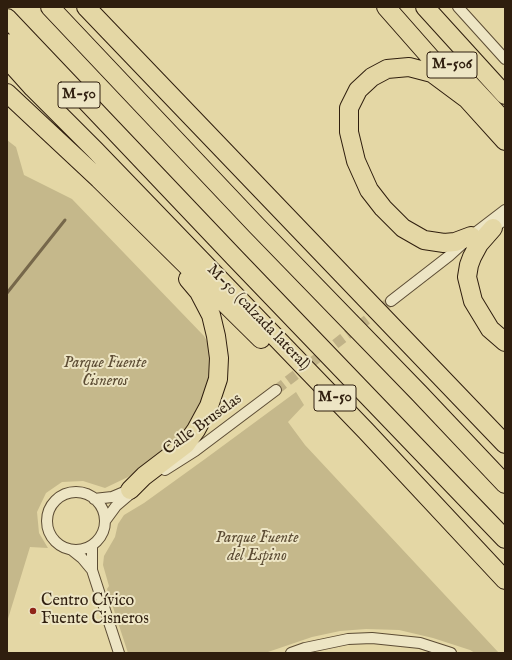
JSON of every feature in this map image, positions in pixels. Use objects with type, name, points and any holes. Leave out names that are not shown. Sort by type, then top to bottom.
[{"type":"highway","name":"M-50","points":[[50,7],[229,198],[504,482]]},
{"type":"highway","points":[[86,7],[505,444]]},
{"type":"highway","points":[[102,7],[108,16],[240,158],[271,200]]},
{"type":"highway","points":[[386,7],[505,141]]},
{"type":"highway","name":"M-506","points":[[400,7],[505,122]]},
{"type":"highway","name":"M-506","points":[[425,7],[505,95]]},
{"type":"highway","name":"M-50","points":[[7,18],[505,539]]},
{"type":"highway","name":"M-50","points":[[7,43],[69,98],[108,137],[152,171]]},
{"type":"highway","name":"M-50 (calzada lateral)","points":[[7,59],[33,88],[361,425],[504,579]]},
{"type":"highway","points":[[7,64],[33,88]]},
{"type":"highway","points":[[467,99],[432,73],[410,67],[387,69],[372,77],[358,90],[349,108],[349,132],[356,161],[369,190],[383,208],[403,228],[424,240],[444,243],[454,242],[471,236]]},
{"type":"highway","points":[[7,93],[32,115],[212,290],[504,579]]},
{"type":"highway","points":[[32,115],[53,141],[179,266],[199,292],[211,315],[216,336],[218,379],[209,406],[196,430],[186,444],[144,476],[137,486]]},
{"type":"highway","points":[[499,224],[480,244],[472,256],[467,277],[472,302],[490,328],[505,342]]},
{"type":"street","points":[[458,7],[505,58]]},
{"type":"street","points":[[391,301],[505,210]]},
{"type":"street","points":[[449,256],[499,224]]},
{"type":"street","name":"Calle Bruselas","points":[[94,499],[112,496],[137,486],[195,451],[276,390]]},
{"type":"street","name":"Calle Bruselas","points":[[105,521],[116,506],[137,486]]},
{"type":"street","points":[[81,493],[94,499],[102,509],[105,521],[102,535],[92,546],[79,550],[72,550],[64,548],[52,539],[47,525],[47,517],[53,503],[66,494],[81,493]]},
{"type":"street","points":[[92,546],[92,570],[119,653]]},
{"type":"street","points":[[72,550],[82,558],[92,570]]},
{"type":"street","points":[[291,653],[305,648],[348,639],[372,638],[420,644],[451,653]]},
{"type":"green space","name":"Parque Fuente Cisneros","points":[[7,140],[16,147],[24,175],[72,199],[204,336],[211,348],[209,384],[202,405],[191,424],[164,453],[128,477],[105,488],[83,481],[62,482],[46,493],[37,512],[39,533],[48,548],[30,547],[7,622]]},
{"type":"green space","name":"Parque Fuente del Espino","points":[[296,392],[304,405],[288,422],[305,445],[499,653],[475,653],[433,638],[399,630],[366,629],[340,631],[312,637],[265,653],[128,653],[107,589],[109,586],[103,565],[104,556],[115,537],[118,524],[124,515],[144,503]]},
{"type":"waterway","points":[[7,293],[65,220]]},
{"type":"tunnel","points":[[276,390],[391,301]]},
{"type":"place","name":"Centro Cívico Fuente Cisneros","points":[[33,611]]}]
